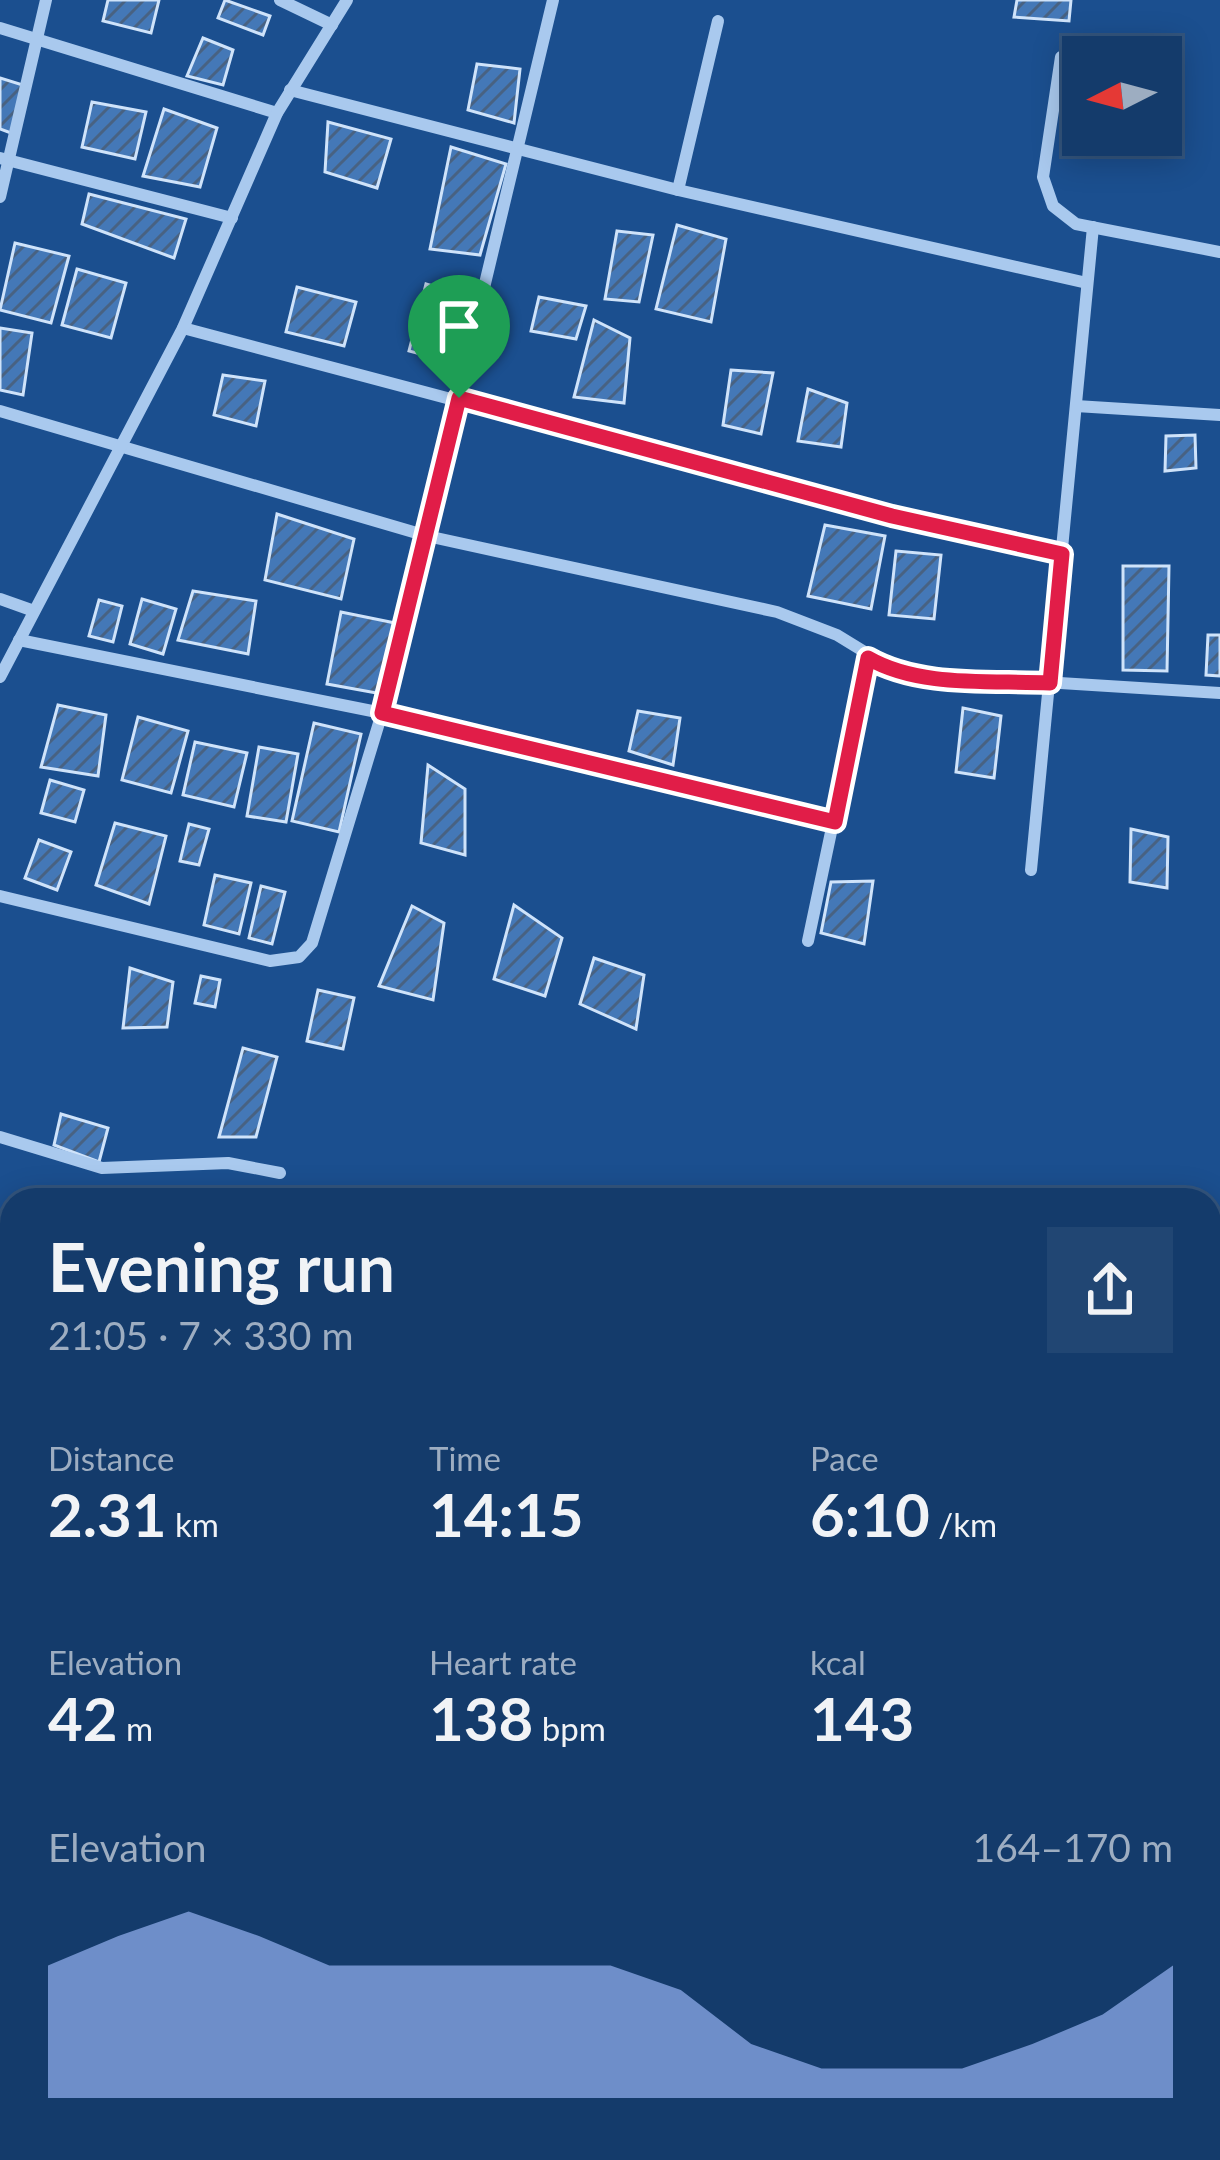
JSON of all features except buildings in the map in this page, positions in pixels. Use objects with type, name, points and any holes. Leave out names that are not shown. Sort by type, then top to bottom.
[{"type":"street","points":[[0,197],[4,159],[46,0]]},
{"type":"street","points":[[280,0],[332,25]]},
{"type":"street","points":[[0,676],[183,328],[277,113],[347,0]]},
{"type":"street","points":[[0,896],[270,961],[299,957],[312,943],[382,713],[553,0]]},
{"type":"street","points":[[678,190],[718,21]]},
{"type":"street","points":[[0,28],[277,113]]},
{"type":"street","points":[[1061,57],[1044,187],[1053,206],[1065,217],[1093,226],[1220,252]]},
{"type":"street","points":[[290,90],[678,190],[1087,283]]},
{"type":"street","points":[[4,159],[232,218]]},
{"type":"street","points":[[1030,870],[1093,226]]},
{"type":"street","points":[[183,328],[892,516],[1062,554]]},
{"type":"street","points":[[1076,406],[1220,415]]},
{"type":"street","points":[[0,411],[427,536],[777,612],[837,635],[884,667],[915,676],[1220,693]]},
{"type":"street","points":[[0,599],[34,610]]},
{"type":"street","points":[[19,640],[382,713],[835,822]]},
{"type":"street","points":[[808,941],[868,658]]},
{"type":"street","points":[[0,1137],[103,1168],[228,1163],[280,1173]]},
{"type":"route","points":[[459,398],[892,516],[1062,554],[1050,683],[915,676],[868,658],[835,822],[382,713],[459,398]]}]
